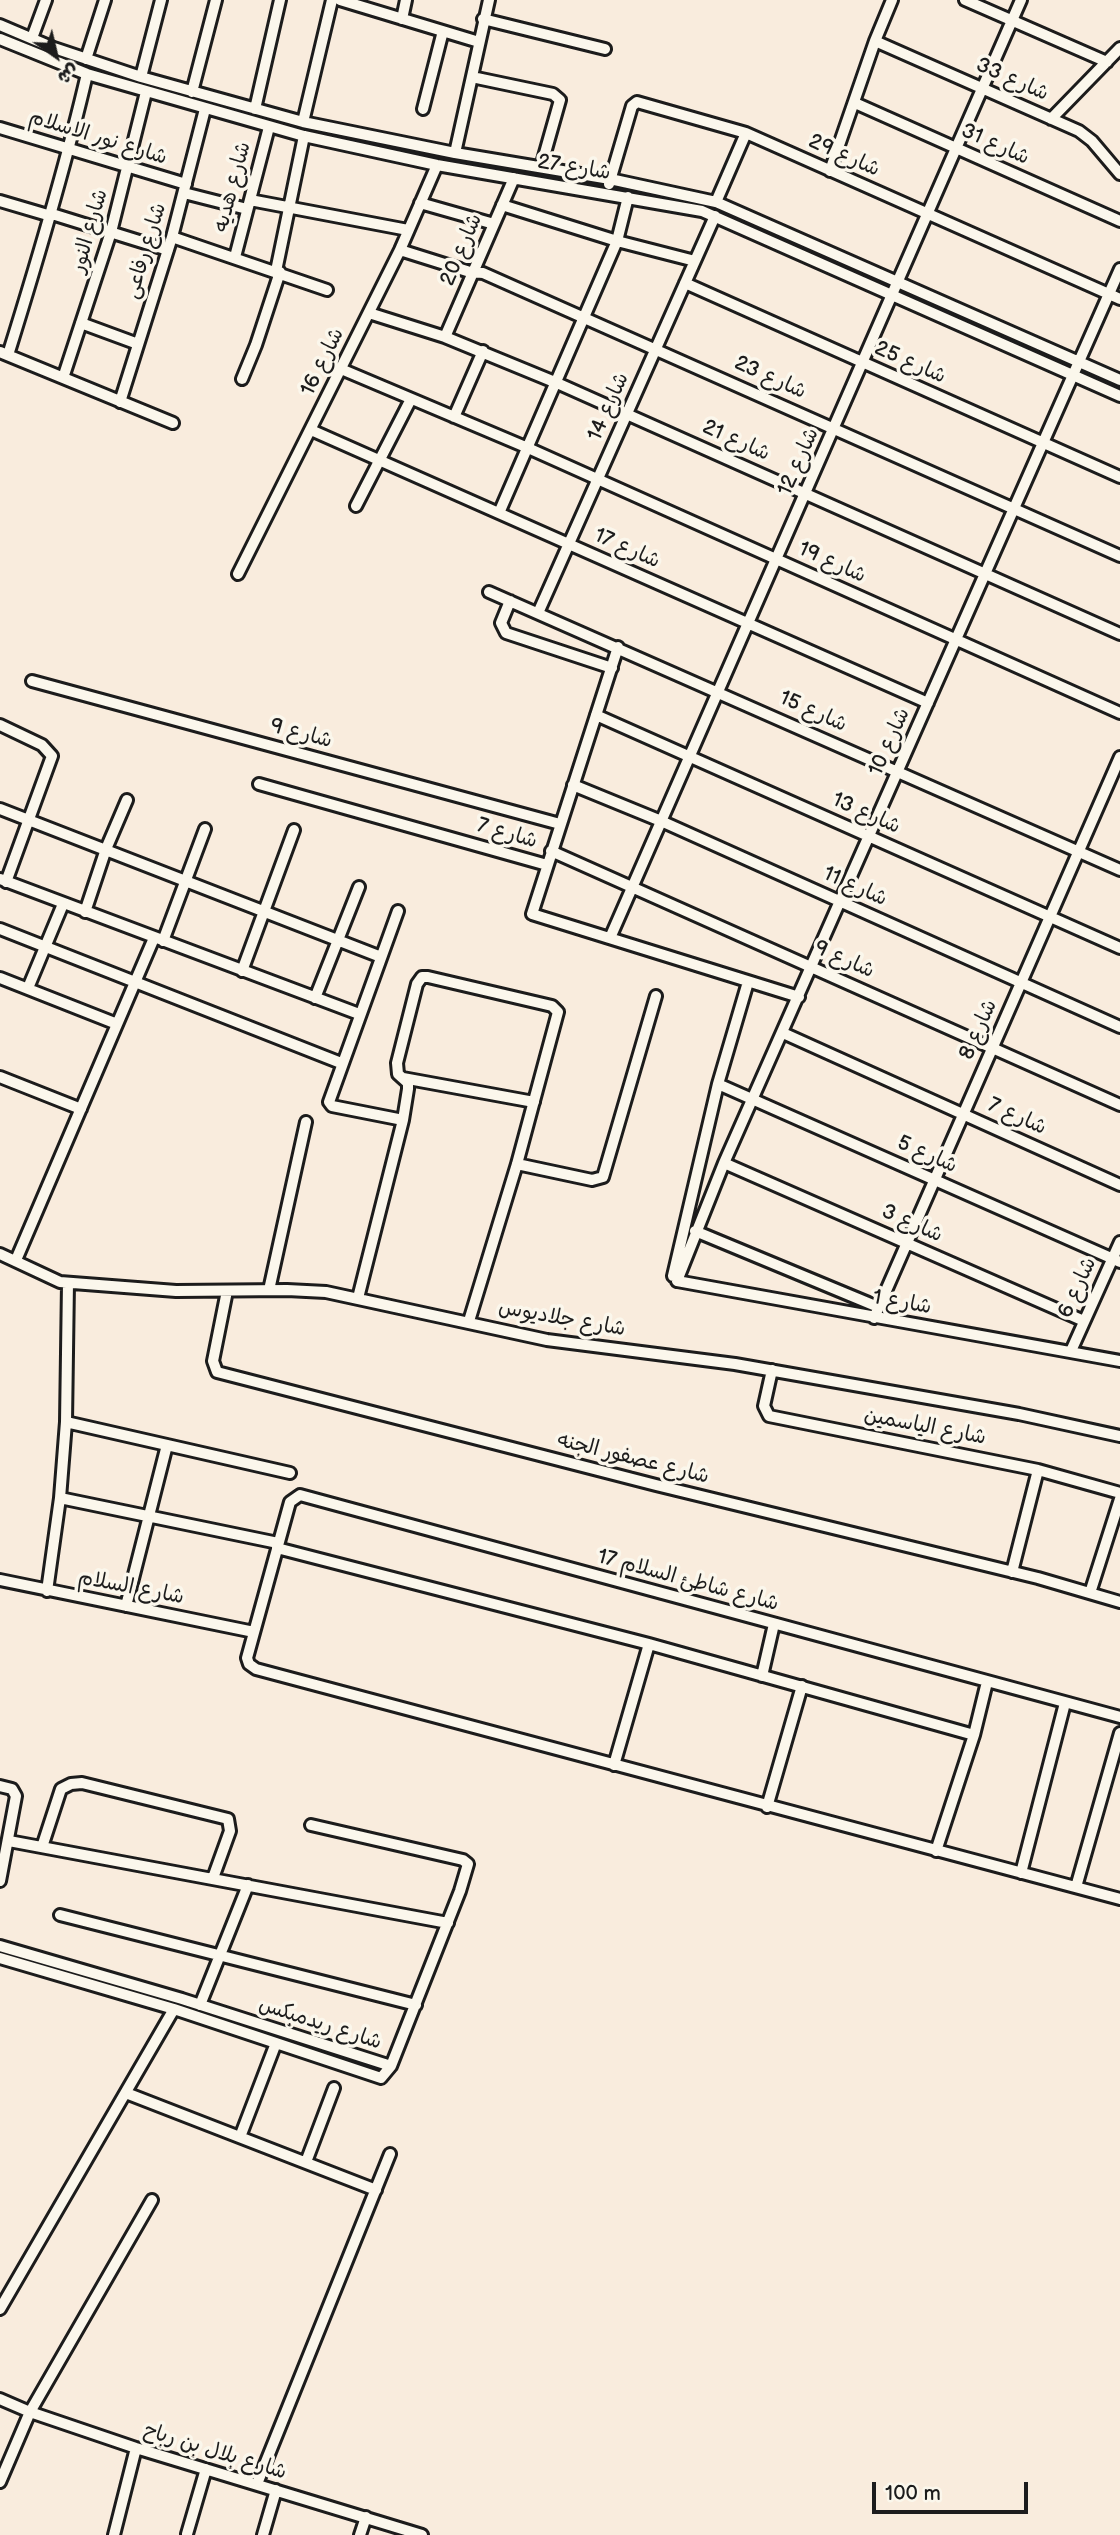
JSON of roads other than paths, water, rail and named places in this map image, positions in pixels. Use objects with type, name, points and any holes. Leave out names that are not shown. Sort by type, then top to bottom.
[{"type":"street","points":[[32,38],[46,0]]},
{"type":"street","points":[[86,59],[104,0]]},
{"type":"street","points":[[141,77],[161,0]]},
{"type":"street","points":[[192,92],[216,0]]},
{"type":"street","points":[[240,119],[249,108],[280,0]]},
{"type":"street","points":[[303,122],[332,0]]},
{"type":"street","points":[[340,0],[479,42]]},
{"type":"street","points":[[402,19],[406,0]]},
{"type":"street","points":[[455,153],[489,0]]},
{"type":"street","points":[[830,171],[892,0]]},
{"type":"street","points":[[965,0],[1112,60]]},
{"type":"street","name":"شارع 12","points":[[610,938],[1021,0]]},
{"type":"street","points":[[483,19],[605,49]]},
{"type":"street","name":"شارع 27","points":[[0,25],[86,59],[141,77],[303,122],[455,153],[610,179],[716,202],[1120,380]]},
{"type":"street","points":[[423,109],[443,31]]},
{"type":"street","name":"شارع 27","points":[[0,39],[87,74],[304,136],[438,164],[681,206],[715,216],[1120,396]]},
{"type":"street","name":"شارع 33","points":[[875,41],[1086,136],[1120,174]]},
{"type":"street","points":[[1051,119],[1112,60],[1120,48]]},
{"type":"street","points":[[87,74],[52,215],[4,354],[173,423]]},
{"type":"street","points":[[472,77],[553,94],[560,100],[541,167]]},
{"type":"street","name":"شارع النور","points":[[63,378],[111,232],[146,92]]},
{"type":"street","name":"شارع 29","points":[[606,193],[632,106],[637,102],[746,133],[1120,299]]},
{"type":"street","name":"شارع 31","points":[[855,103],[1120,221]]},
{"type":"street","name":"شارع رفاعى","points":[[120,402],[172,237],[205,109]]},
{"type":"street","name":"شارع هديه","points":[[235,257],[269,127]]},
{"type":"street","name":"شارع نور الاسلام","points":[[0,128],[128,166],[185,188],[248,204],[290,208],[408,230]]},
{"type":"street","points":[[716,202],[746,133]]},
{"type":"street","points":[[242,379],[257,345],[278,272],[304,136]]},
{"type":"street","name":"شارع 16","points":[[238,574],[400,250],[438,164]]},
{"type":"street","name":"شارع 20","points":[[445,337],[514,178]]},
{"type":"street","points":[[499,513],[586,317],[617,241],[628,197]]},
{"type":"street","points":[[0,201],[168,250]]},
{"type":"street","points":[[420,203],[494,223]]},
{"type":"street","points":[[502,205],[617,241],[695,261]]},
{"type":"street","name":"شارع 14","points":[[538,613],[715,216]]},
{"type":"street","points":[[172,237],[327,290]]},
{"type":"street","name":"شارع 23","points":[[400,250],[466,271],[483,273],[1120,556]]},
{"type":"street","name":"شارع 10","points":[[677,1281],[724,1163],[1120,269]]},
{"type":"street","name":"شارع 25","points":[[685,283],[1120,477]]},
{"type":"street","name":"شارع 21","points":[[369,313],[483,351],[1120,634]]},
{"type":"street","points":[[81,323],[138,344]]},
{"type":"street","points":[[454,417],[483,351]]},
{"type":"street","name":"شارع 19","points":[[341,369],[528,448],[1120,713]]},
{"type":"street","points":[[356,506],[411,399]]},
{"type":"street","name":"شارع 17","points":[[311,430],[928,703]]},
{"type":"street","name":"شارع 15","points":[[489,592],[1120,870]]},
{"type":"street","points":[[510,601],[501,623],[506,633],[612,668]]},
{"type":"street","points":[[547,865],[618,648]]},
{"type":"street","name":"شارع 9","points":[[32,681],[560,824]]},
{"type":"street","name":"شارع 13","points":[[596,715],[1120,948]]},
{"type":"street","points":[[0,725],[42,745],[52,756],[30,820],[3,880],[359,1014]]},
{"type":"street","name":"شارع 8","points":[[876,1312],[1120,757]]},
{"type":"street","name":"شارع 7","points":[[260,785],[547,865],[532,914],[799,997]]},
{"type":"street","name":"شارع 11","points":[[573,785],[661,821],[1120,1027]]},
{"type":"street","points":[[1108,785],[1120,790]]},
{"type":"street","points":[[85,912],[106,849],[127,800]]},
{"type":"street","points":[[0,809],[381,957]]},
{"type":"street","points":[[16,1260],[135,982],[186,879],[205,829]]},
{"type":"street","points":[[242,971],[294,830]]},
{"type":"street","name":"شارع 9","points":[[551,851],[1120,1105]]},
{"type":"street","points":[[315,998],[359,887]]},
{"type":"street","points":[[27,988],[63,904]]},
{"type":"street","points":[[398,911],[329,1101],[332,1106],[403,1120]]},
{"type":"street","points":[[0,929],[341,1063]]},
{"type":"street","points":[[358,1298],[403,1120],[408,1083],[396,1069],[419,979],[428,977],[556,1008],[557,1019],[517,1164],[469,1321]]},
{"type":"street","points":[[0,978],[117,1024]]},
{"type":"street","points":[[677,1281],[673,1273],[718,1084],[748,982]]},
{"type":"street","points":[[517,1164],[592,1180],[603,1177],[656,996]]},
{"type":"street","name":"شارع 7","points":[[783,1033],[1120,1185]]},
{"type":"street","points":[[0,1077],[81,1109]]},
{"type":"street","points":[[402,1077],[534,1102]]},
{"type":"street","name":"شارع 5","points":[[718,1084],[1116,1260]]},
{"type":"street","points":[[269,1290],[306,1122]]},
{"type":"street","name":"شارع 3","points":[[724,1163],[1084,1321]]},
{"type":"street","points":[[695,1231],[876,1312]]},
{"type":"street","name":"شارع 6","points":[[1071,1351],[1116,1260],[1120,1242]]},
{"type":"street","name":"شارع جلاديوس","points":[[0,1254],[46,1277],[68,1283],[176,1292],[326,1292],[547,1340],[772,1370],[1019,1414],[1120,1436]]},
{"type":"street","name":"شارع 1","points":[[677,1281],[876,1312],[1120,1361]]},
{"type":"street","points":[[47,1591],[60,1498],[66,1422],[68,1283]]},
{"type":"street","name":"شارع عصفور الجنه","points":[[227,1291],[213,1361],[217,1372],[1120,1601]]},
{"type":"street","name":"شارع الياسمين","points":[[772,1370],[764,1406],[769,1416],[1038,1470],[1120,1493]]},
{"type":"street","points":[[66,1422],[290,1473]]},
{"type":"street","points":[[126,1606],[167,1445]]},
{"type":"street","points":[[1012,1572],[1038,1470]]},
{"type":"street","name":"شارع شاطئ السلام 17","points":[[278,1545],[290,1502],[300,1495],[1120,1717]]},
{"type":"street","points":[[60,1498],[278,1545],[649,1644],[974,1735]]},
{"type":"street","points":[[1090,1593],[1120,1499]]},
{"type":"street","points":[[278,1545],[247,1658],[253,1668],[1120,1899]]},
{"type":"street","name":"شارع السلام","points":[[0,1580],[254,1632]]},
{"type":"street","points":[[762,1676],[774,1624]]},
{"type":"street","points":[[614,1765],[649,1644]]},
{"type":"street","points":[[936,1852],[974,1735],[988,1682]]},
{"type":"street","points":[[767,1807],[802,1686]]},
{"type":"street","points":[[1021,1873],[1065,1703]]},
{"type":"street","points":[[1076,1887],[1120,1732]]},
{"type":"street","points":[[42,1847],[61,1789],[67,1785],[82,1783],[228,1819],[230,1831],[213,1878]]},
{"type":"street","points":[[0,1786],[12,1789],[16,1796],[0,1881]]},
{"type":"street","points":[[311,1825],[466,1861],[468,1867],[391,2066]]},
{"type":"street","points":[[9,1842],[448,1923]]},
{"type":"street","points":[[200,2005],[248,1885]]},
{"type":"street","points":[[60,1915],[415,2005]]},
{"type":"street","name":"شارع ريدمبكس","points":[[0,1947],[200,2005],[391,2066],[383,2077],[375,2077],[174,2009],[0,1958]]},
{"type":"street","points":[[0,2309],[174,2009]]},
{"type":"street","points":[[240,2137],[276,2043]]},
{"type":"street","points":[[306,2162],[334,2088]]},
{"type":"street","points":[[126,2093],[376,2190]]},
{"type":"street","points":[[257,2484],[390,2154]]},
{"type":"street","points":[[0,2482],[30,2412],[152,2200]]},
{"type":"street","name":"شارع بلال بن رباح","points":[[0,2399],[136,2448],[422,2535]]},
{"type":"street","points":[[114,2535],[136,2448]]},
{"type":"street","points":[[187,2533],[206,2469]]},
{"type":"street","points":[[262,2535],[276,2490]]},
{"type":"street","points":[[360,2535],[366,2517]]}]
